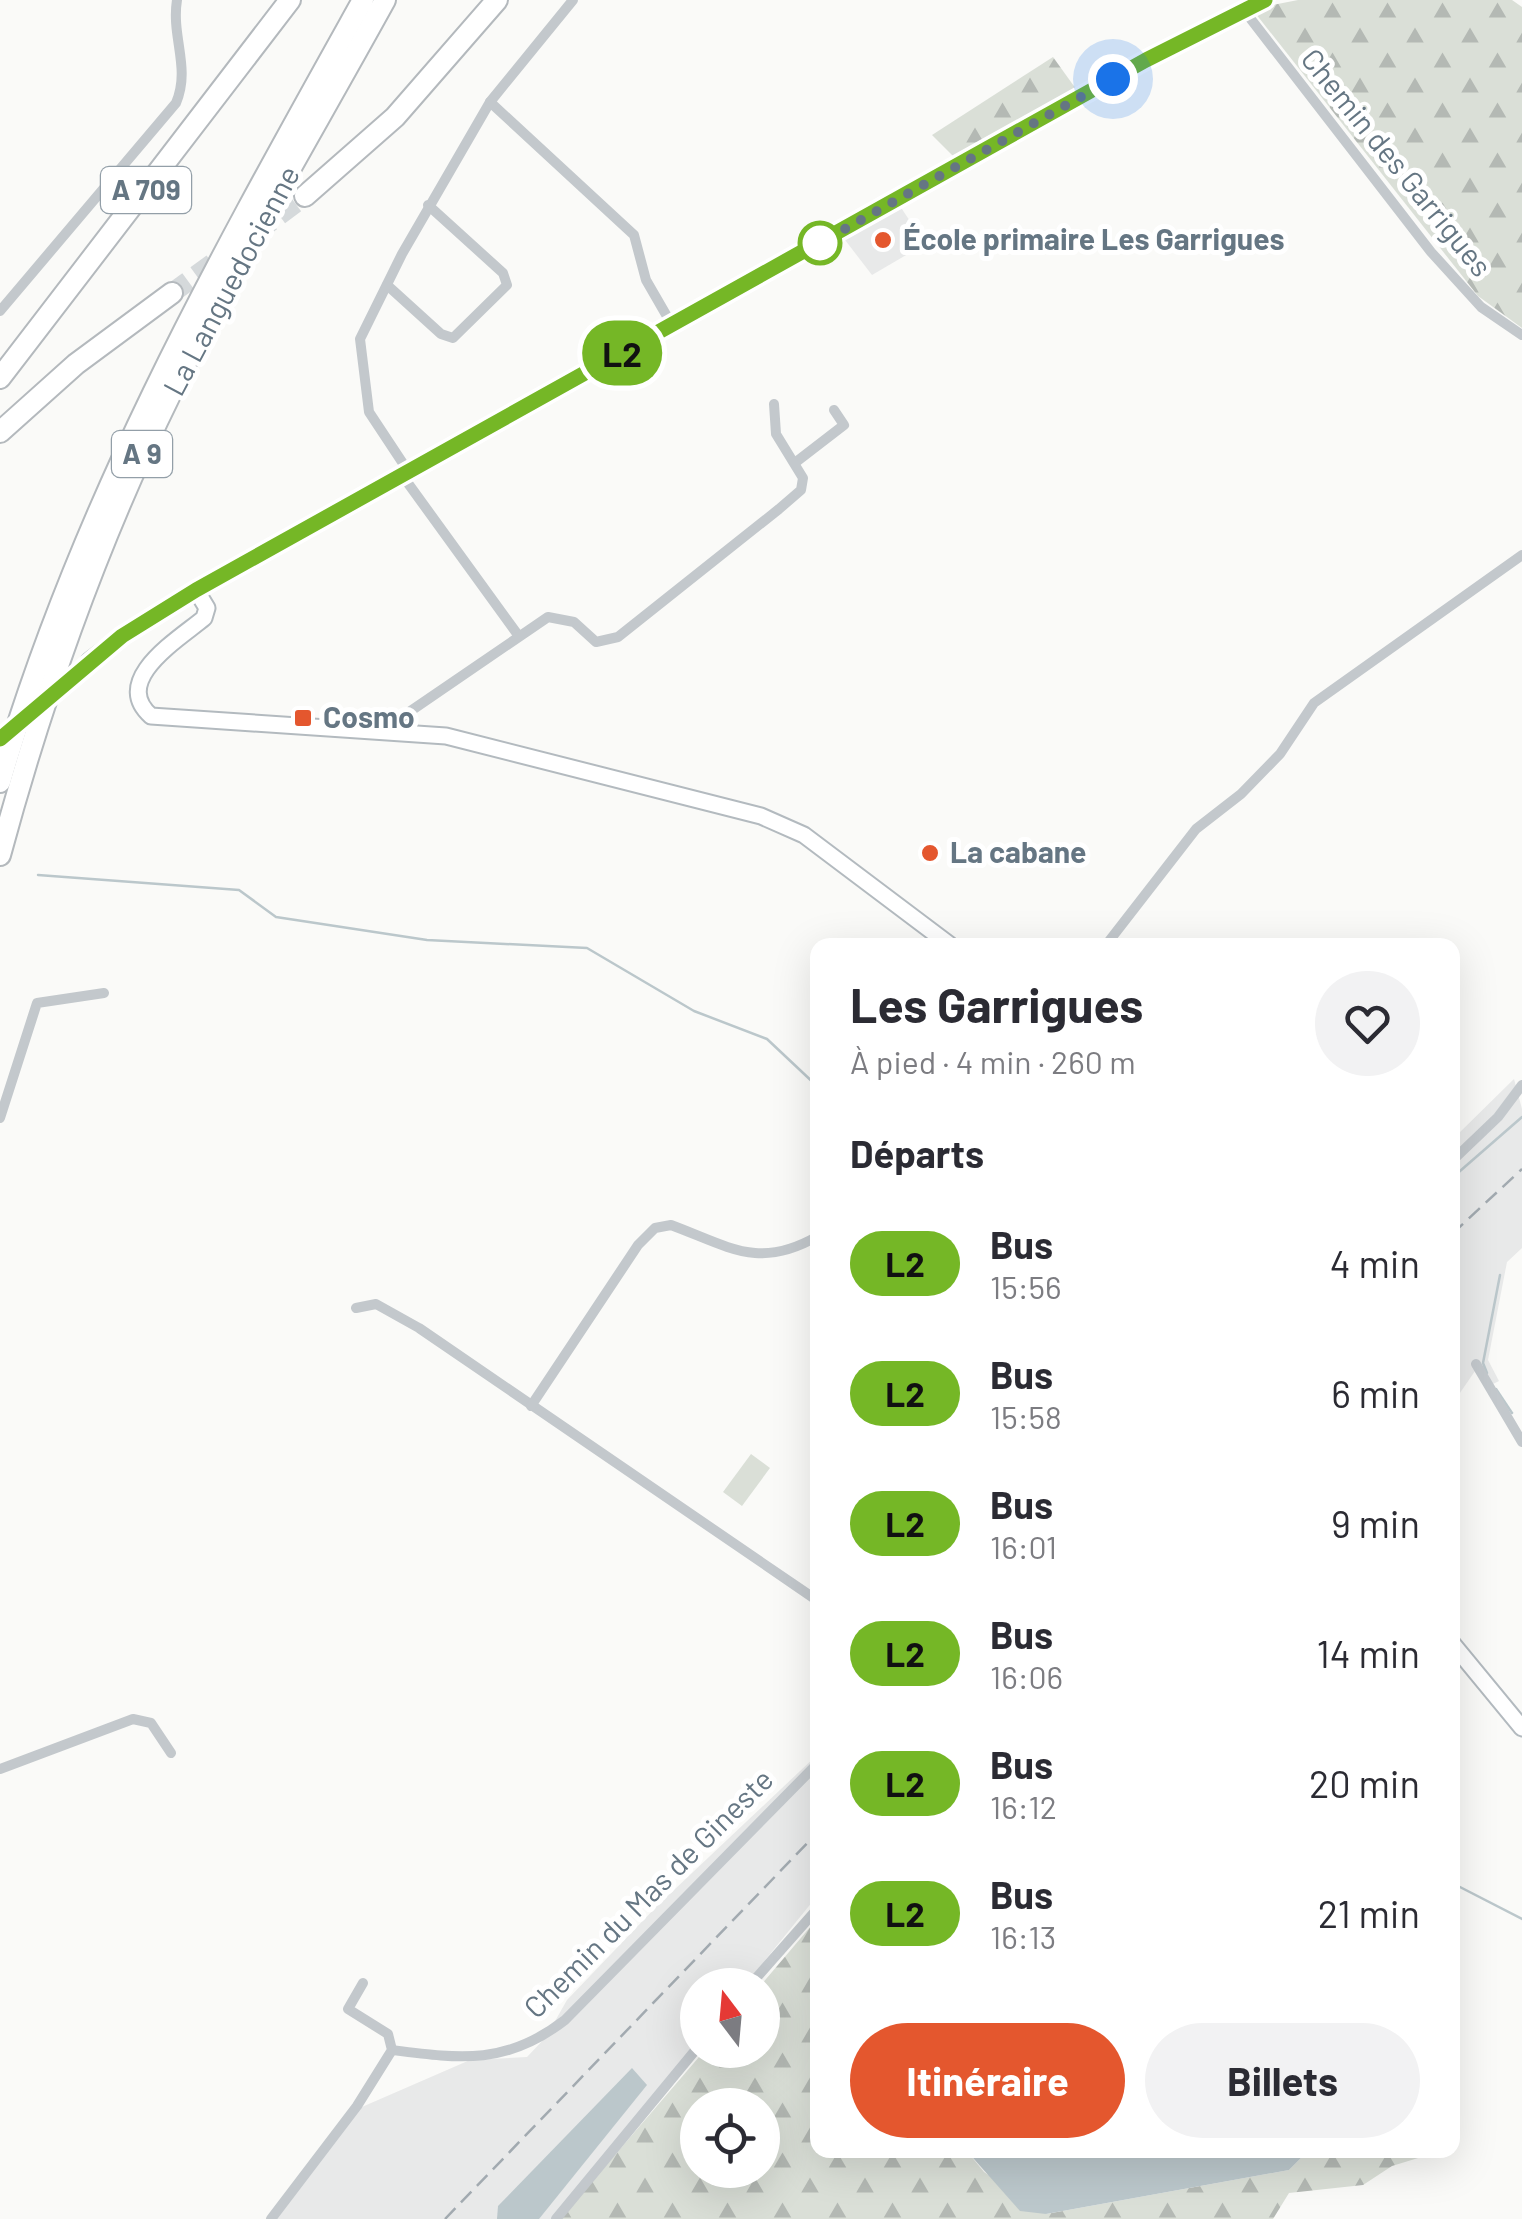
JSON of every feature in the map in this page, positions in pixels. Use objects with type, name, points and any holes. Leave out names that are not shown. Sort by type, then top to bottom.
[{"type":"highway","name":"A 709","points":[[0,378],[290,0]]},
{"type":"highway","name":"La Languedocienne","points":[[0,782],[63,594],[132,430],[193,308],[362,0]]},
{"type":"highway","name":"La Languedocienne","points":[[0,855],[65,646],[126,490],[204,329],[385,0]]},
{"type":"highway","points":[[305,196],[415,96],[497,0]]},
{"type":"highway","points":[[0,432],[76,364],[172,294]]},
{"type":"street","points":[[0,311],[176,104],[184,84],[176,32],[177,0]]},
{"type":"street","points":[[518,635],[405,473],[364,399],[360,339],[428,205],[490,102],[573,0]]},
{"type":"street","points":[[89,661],[220,576],[980,152],[1266,0]]},
{"type":"street","name":"Chemin des Garrigues","points":[[1244,9],[1432,252],[1481,307],[1522,335]]},
{"type":"street","points":[[490,102],[634,235],[646,280],[672,325]]},
{"type":"street","points":[[387,285],[440,334],[453,338],[506,285],[503,273],[428,205]]},
{"type":"street","points":[[394,730],[396,720],[548,617],[564,617],[596,642],[618,637],[800,490],[803,478],[776,434],[774,404]]},
{"type":"street","points":[[796,462],[844,426],[834,410]]},
{"type":"street","points":[[1111,938],[1196,828],[1260,778],[1314,703],[1522,555]]},
{"type":"street","points":[[196,590],[207,608],[204,618],[148,666],[140,680],[140,700],[151,716],[394,730],[492,744],[776,820],[804,836],[941,938]]},
{"type":"street","points":[[0,1118],[37,1003],[104,993]]},
{"type":"street","points":[[1460,1153],[1498,1117],[1522,1085]]},
{"type":"street","points":[[531,1406],[638,1245],[655,1228],[671,1226],[765,1256],[810,1240]]},
{"type":"street","points":[[356,1308],[376,1304],[389,1310],[810,1597]]},
{"type":"street","points":[[1476,1364],[1522,1442]]},
{"type":"street","points":[[1510,1420],[1522,1412]]},
{"type":"street","points":[[1460,1653],[1522,1728]]},
{"type":"street","points":[[0,1770],[133,1719],[151,1722],[171,1753]]},
{"type":"street","name":"Chemin du Mas de Gineste","points":[[392,2050],[494,2055],[523,2049],[539,2040],[565,2020],[810,1771]]},
{"type":"street","points":[[765,1968],[810,1917]]},
{"type":"street","points":[[271,2219],[357,2106],[392,2050],[388,2034],[348,2009],[362,1983]]},
{"type":"street","points":[[556,2219],[681,2068]]},
{"type":"shaded area","name":"École primaire Les Garrigues","points":[[898,203],[925,244],[872,275],[842,236]]},
{"type":"shaded area","points":[[1514,1079],[1522,1109],[1522,1248],[1507,1262],[1488,1360],[1499,1381],[1493,1384],[1475,1371],[1460,1393],[1460,1132]]},
{"type":"shaded area","points":[[810,1762],[810,1905],[759,1968],[680,1968],[680,2063],[552,2219],[272,2219],[355,2110],[470,2060],[527,2057],[546,2037],[567,2000],[656,1907]]},
{"type":"shaded area","points":[[632,2068],[647,2085],[539,2219],[497,2219],[498,2206]]},
{"type":"shaded area","points":[[973,2158],[1301,2158],[1289,2170],[1046,2214],[1020,2211]]},
{"type":"green space","points":[[1298,0],[1512,0],[1522,7],[1522,328],[1478,296],[1252,9]]},
{"type":"green space","points":[[1053,57],[1076,89],[953,156],[932,135]]},
{"type":"green space","points":[[751,1454],[770,1468],[742,1506],[723,1492]]},
{"type":"green space","points":[[810,1927],[810,2158],[973,2158],[984,2172],[1046,2214],[1289,2170],[1301,2158],[1418,2158],[1392,2166],[1363,2185],[1289,2193],[1273,2219],[560,2219],[690,2068],[780,2068],[780,1968],[775,1968]]},
{"type":"waterway","points":[[38,875],[239,890],[276,917],[427,940],[587,948],[694,1011],[767,1039],[810,1079]]},
{"type":"waterway","points":[[1460,1171],[1522,1117]]},
{"type":"waterway","points":[[1487,1373],[1483,1363],[1500,1275]]},
{"type":"waterway","points":[[1496,1389],[1512,1413]]},
{"type":"waterway","points":[[1460,1887],[1522,1919]]},
{"type":"tunnel","points":[[255,233],[305,196]]},
{"type":"tunnel","points":[[172,293],[223,256]]},
{"type":"tunnel","points":[[48,696],[89,661]]},
{"type":"railway","points":[[1460,1227],[1522,1169]]},
{"type":"railway","points":[[445,2219],[810,1840]]},
{"type":"bus line","name":"L2","points":[[0,739],[89,661],[196,590],[1146,60],[1265,0]]},
{"type":"place","name":"École primaire Les Garrigues","points":[[883,240]]},
{"type":"place","name":"Cosmo","points":[[303,718]]},
{"type":"place","name":"La cabane","points":[[930,853]]},
{"type":"route","points":[[820,243],[809,249],[1113,79]]}]
